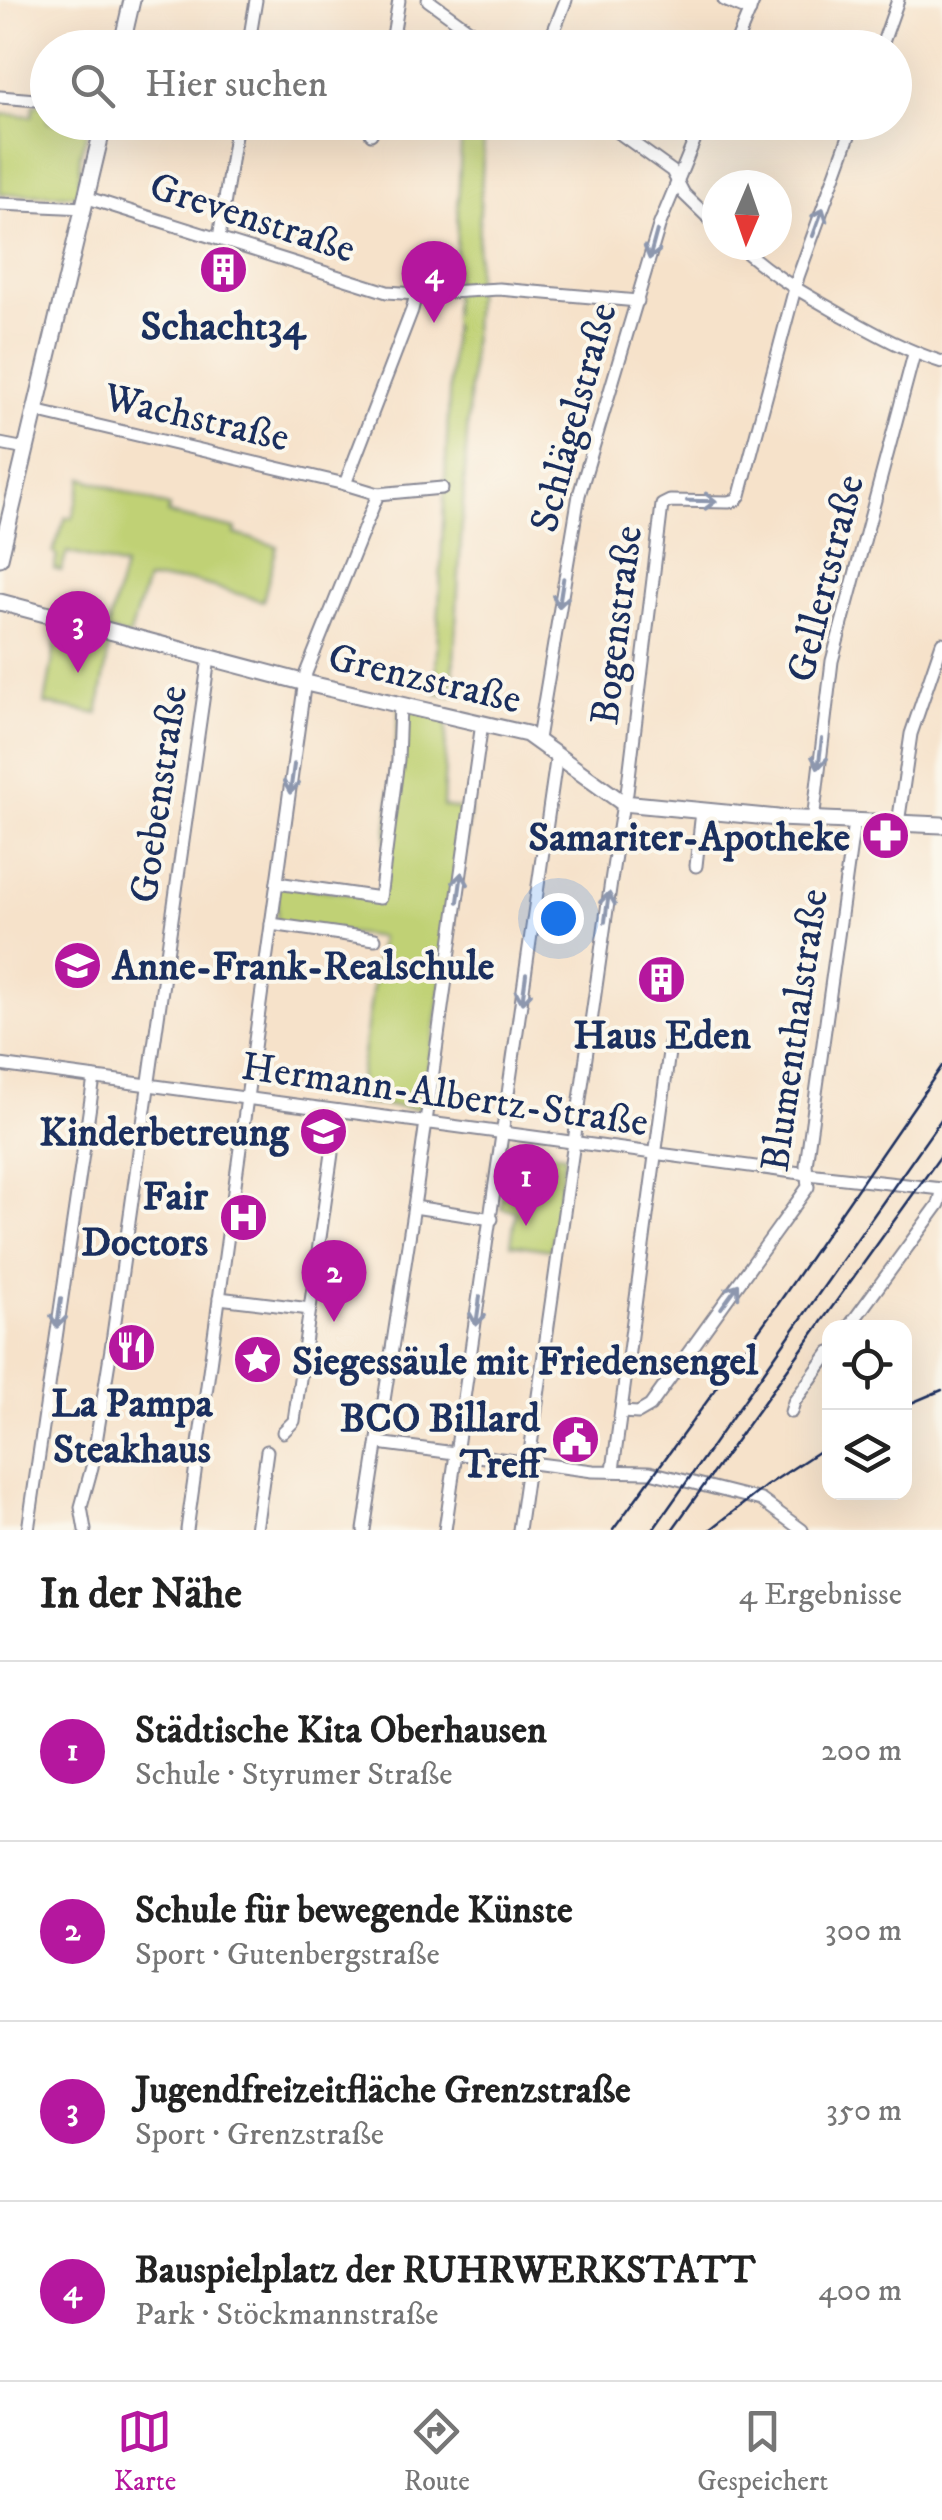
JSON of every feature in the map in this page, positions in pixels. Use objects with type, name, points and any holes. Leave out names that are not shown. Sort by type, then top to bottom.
[{"type":"street","points":[[125,30],[132,0]]},
{"type":"street","points":[[251,30],[256,0]]},
{"type":"street","points":[[394,30],[399,0]]},
{"type":"street","points":[[428,0],[469,30]]},
{"type":"street","points":[[554,30],[566,0]]},
{"type":"street","points":[[724,0],[752,5],[742,30]]},
{"type":"street","points":[[887,30],[898,0]]},
{"type":"street","points":[[0,97],[30,100]]},
{"type":"street","points":[[0,558],[100,140]]},
{"type":"street","points":[[219,238],[234,140]]},
{"type":"street","points":[[629,140],[672,171],[684,194],[702,211]]},
{"type":"street","name":"Schlägelstraße","points":[[538,739],[577,503],[658,226],[694,140]]},
{"type":"street","name":"Bogenstraße","points":[[623,804],[628,792],[662,505],[670,501],[728,502],[740,494],[795,288],[848,140]]},
{"type":"street","name":"Grevenstraße","points":[[0,204],[87,203],[219,238],[357,285],[399,294],[500,289],[638,301]]},
{"type":"street","points":[[755,260],[803,295],[914,354],[942,362]]},
{"type":"street","points":[[345,484],[416,294]]},
{"type":"street","name":"Gellertstraße","points":[[813,821],[832,661],[914,354]]},
{"type":"street","name":"Wachstraße","points":[[35,411],[378,494]]},
{"type":"street","points":[[0,444],[26,449]]},
{"type":"street","points":[[186,1530],[308,666],[378,494],[442,488]]},
{"type":"street","name":"Grenzstraße","points":[[0,602],[538,739],[623,804]]},
{"type":"street","points":[[898,824],[913,724],[942,644]]},
{"type":"street","name":"Goebenstraße","points":[[85,1530],[81,1507],[92,1467],[111,1349],[209,658]]},
{"type":"street","points":[[277,884],[380,898],[398,760],[400,705]]},
{"type":"street","points":[[364,1530],[482,724]]},
{"type":"street","points":[[445,1530],[557,754]]},
{"type":"street","points":[[519,1530],[623,804],[813,821],[942,826]]},
{"type":"street","points":[[696,866],[702,811]]},
{"type":"street","name":"Blumenthalstraße","points":[[621,1412],[638,1413],[650,1406],[808,1187],[806,1165],[854,822]]},
{"type":"street","points":[[272,924],[376,939]]},
{"type":"street","points":[[613,1470],[671,1037]]},
{"type":"street","name":"Hermann-Albertz-Straße","points":[[0,1064],[942,1191]]},
{"type":"street","points":[[28,1530],[94,1078]]},
{"type":"street","points":[[283,1432],[294,1421],[338,1111]]},
{"type":"street","points":[[854,1320],[939,1204],[942,1191]]},
{"type":"street","points":[[414,1207],[492,1218]]},
{"type":"street","points":[[219,1298],[310,1310]]},
{"type":"street","points":[[791,1412],[822,1363]]},
{"type":"street","points":[[378,1443],[527,1464],[640,1470],[761,1500],[802,1530]]},
{"type":"street","points":[[256,1530],[267,1451]]},
{"type":"green space","points":[[0,114],[30,116],[30,140],[85,140],[80,154],[78,195],[0,194]]},
{"type":"green space","points":[[461,140],[484,140],[452,696],[435,692]]},
{"type":"green space","points":[[83,478],[169,507],[168,514],[236,529],[235,534],[277,546],[263,601],[192,581],[147,580],[129,637],[107,631],[124,567],[67,552],[61,571],[54,569],[57,556],[53,552],[66,517],[72,518]]},
{"type":"green space","points":[[58,629],[110,642],[98,714],[45,704]]},
{"type":"green space","points":[[400,705],[447,716],[443,806],[470,811],[422,1109],[356,1103],[380,937],[277,924],[277,883],[380,898]]},
{"type":"green space","points":[[510,1147],[565,1155],[551,1250],[511,1244],[516,1211],[501,1208]]},
{"type":"railway","points":[[613,1530],[778,1304],[942,1066]]},
{"type":"railway","points":[[653,1530],[942,1118]]},
{"type":"railway","points":[[672,1530],[942,1154]]},
{"type":"railway","points":[[912,1403],[942,1390]]},
{"type":"railway","points":[[710,1530],[822,1449]]},
{"type":"place","name":"Schacht34","points":[[223,270]]},
{"type":"place","name":"Bauspielplatz der RUHRWERKSTATT","points":[[434,323]]},
{"type":"place","name":"Jugendfreizeitfläche Grenzstraße","points":[[78,673]]},
{"type":"place","name":"Samariter-Apotheke","points":[[885,836]]},
{"type":"place","name":"Anne-Frank-Realschule","points":[[77,965]]},
{"type":"place","name":"Haus Eden","points":[[662,979]]},
{"type":"place","name":"Kinderbetreung","points":[[324,1131]]},
{"type":"place","name":"Fair Doctors","points":[[243,1218]]},
{"type":"place","name":"Städtische Kita Oberhausen","points":[[526,1226]]},
{"type":"place","name":"Schule für bewegende Künste","points":[[334,1322]]},
{"type":"place","name":"La Pampa Steakhaus","points":[[132,1347]]},
{"type":"place","name":"Siegessäule mit Friedensengel","points":[[257,1360]]},
{"type":"place","name":"BCO Billard Treff","points":[[575,1440]]}]
